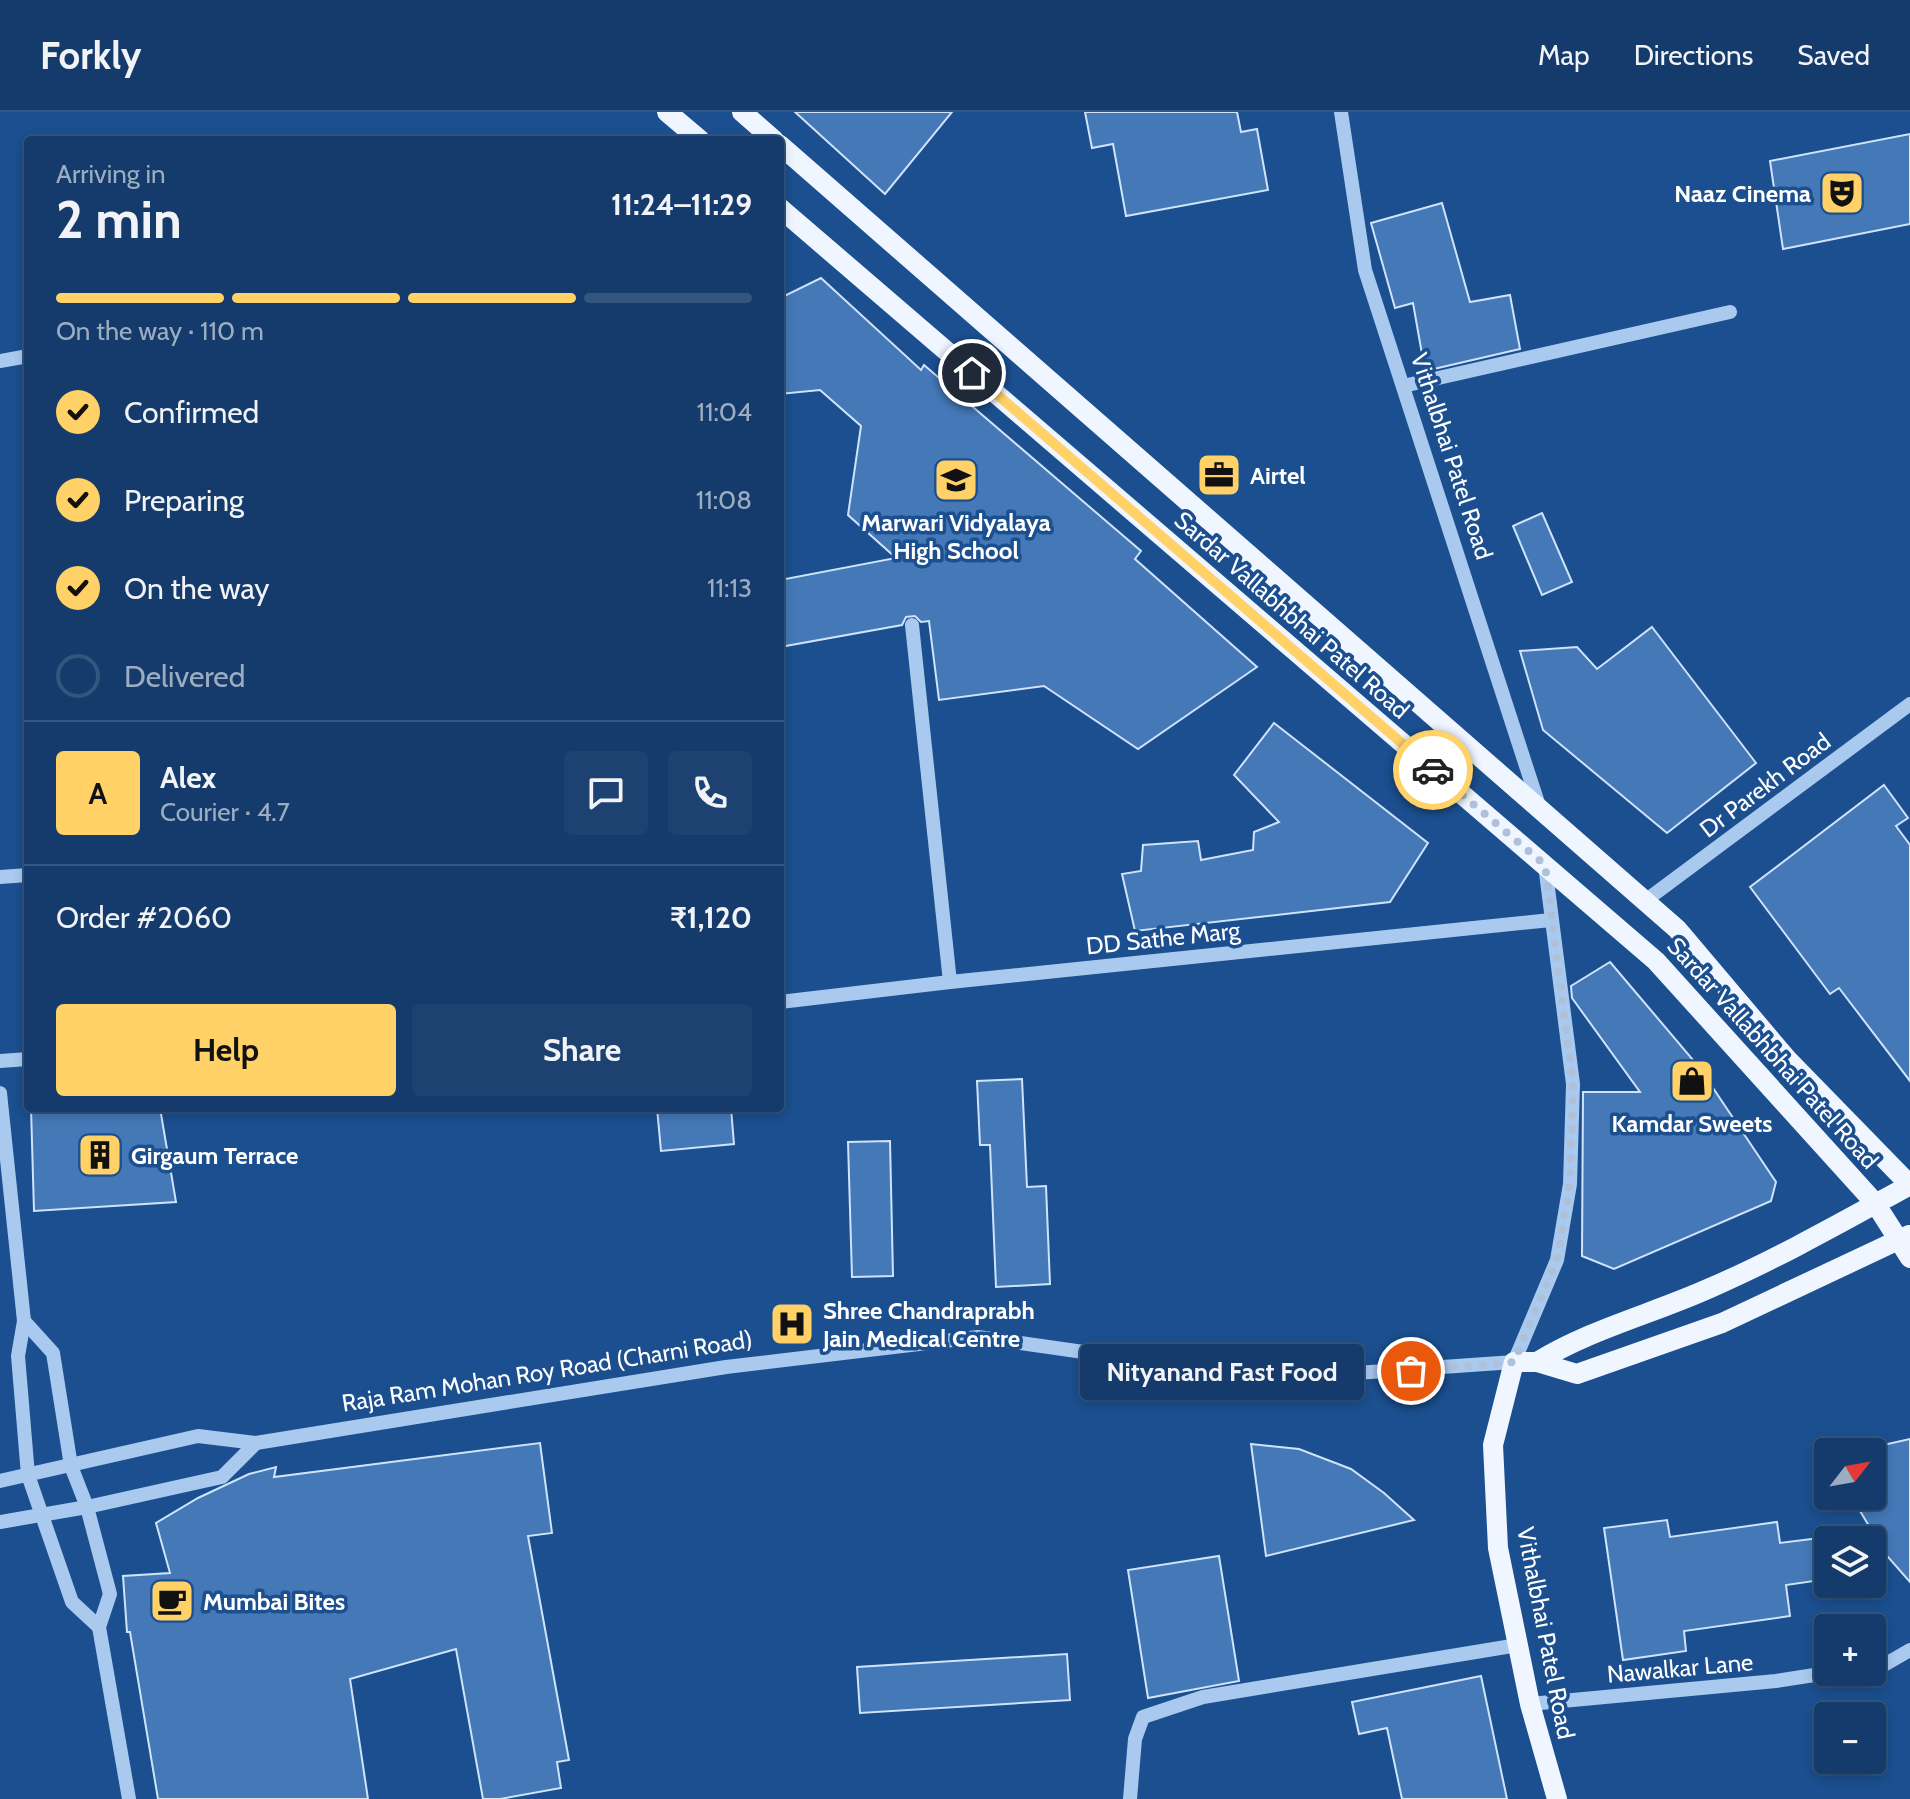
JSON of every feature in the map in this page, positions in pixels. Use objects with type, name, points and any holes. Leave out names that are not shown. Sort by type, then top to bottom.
[{"type":"main road","points":[[667,112],[695,136]]},
{"type":"main road","points":[[742,112],[769,136]]},
{"type":"main road","name":"Sardar Vallabhbhai Patel Road","points":[[784,148],[1677,929],[1787,1059],[1910,1185]]},
{"type":"main road","name":"Sardar Vallabhbhai Patel Road","points":[[789,225],[1656,961],[1875,1203],[1904,1237],[1910,1258]]},
{"type":"main road","points":[[1537,1362],[1570,1341],[1708,1289],[1811,1240],[1910,1185]]},
{"type":"main road","name":"Raja Ram Mohan Roy Road (Charni Road)","points":[[1514,1362],[1537,1362],[1577,1374],[1722,1323],[1904,1237]]},
{"type":"main road","points":[[1708,1289],[1722,1323]]},
{"type":"main road","name":"Vithalbhai Patel Road","points":[[1514,1362],[1493,1445],[1498,1548],[1530,1704],[1557,1799]]},
{"type":"street","name":"Vithalbhai Patel Road","points":[[1341,112],[1365,270],[1540,810]]},
{"type":"street","points":[[1403,386],[1730,312]]},
{"type":"street","points":[[0,361],[24,357]]},
{"type":"street","points":[[912,625],[950,982]]},
{"type":"street","name":"Dr Parekh Road","points":[[1645,901],[1910,704]]},
{"type":"street","name":"Vithalbhai Patel Road","points":[[1514,1362],[1557,1260],[1570,1184],[1573,1084],[1545,865]]},
{"type":"street","points":[[0,877],[24,875]]},
{"type":"street","name":"DD Sathe Marg","points":[[784,1002],[1551,920]]},
{"type":"street","points":[[0,1061],[24,1059]]},
{"type":"street","points":[[0,1093],[24,1321],[18,1356],[28,1475],[72,1602],[99,1627]]},
{"type":"street","points":[[24,1321],[53,1353],[71,1466],[87,1507],[110,1594],[99,1627],[129,1799]]},
{"type":"street","name":"Raja Ram Mohan Roy Road (Charni Road)","points":[[0,1481],[198,1436],[256,1443],[726,1367],[978,1337],[1238,1374],[1313,1376],[1514,1362]]},
{"type":"street","points":[[0,1522],[87,1507],[222,1477],[256,1443]]},
{"type":"street","points":[[1130,1799],[1135,1739],[1143,1717],[1203,1697],[1518,1645]]},
{"type":"street","points":[[1886,1664],[1910,1650]]},
{"type":"street","name":"Nawalkar Lane","points":[[1530,1704],[1814,1675]]},
{"type":"building","points":[[795,112],[952,112],[885,194]]},
{"type":"building","points":[[1085,112],[1237,112],[1241,132],[1257,129],[1268,190],[1126,216],[1113,144],[1092,148]]},
{"type":"building","name":"Naaz Cinema","points":[[1910,134],[1910,224],[1783,249],[1770,161]]},
{"type":"building","points":[[1442,203],[1470,302],[1510,295],[1520,349],[1425,371],[1413,303],[1395,308],[1371,223]]},
{"type":"building","points":[[821,278],[921,370],[924,365],[1141,551],[1135,559],[1257,667],[1138,749],[1044,686],[939,700],[929,621],[921,622],[915,616],[906,617],[902,625],[784,646],[784,579],[896,558],[848,515],[861,426],[820,390],[784,394],[784,296]]},
{"type":"building","points":[[1542,513],[1572,582],[1542,595],[1513,526]]},
{"type":"building","points":[[1652,627],[1756,763],[1667,833],[1543,730],[1520,651],[1577,647],[1597,669]]},
{"type":"building","points":[[1274,723],[1428,843],[1390,902],[1135,931],[1122,874],[1141,871],[1143,845],[1198,841],[1201,860],[1253,850],[1254,832],[1279,822],[1234,775]]},
{"type":"building","points":[[1884,785],[1908,818],[1896,826],[1910,845],[1910,1081],[1839,988],[1830,994],[1750,887]]},
{"type":"building","points":[[1610,962],[1699,1067],[1776,1182],[1771,1201],[1614,1269],[1582,1256],[1583,1092],[1640,1092],[1572,998],[1571,986]]},
{"type":"building","points":[[1022,1079],[1027,1187],[1046,1186],[1050,1284],[996,1287],[990,1145],[980,1145],[977,1081]]},
{"type":"building","name":"Girgaum Terrace","points":[[31,1112],[161,1112],[176,1202],[34,1211]]},
{"type":"building","points":[[657,1112],[731,1112],[734,1144],[661,1151]]},
{"type":"building","points":[[890,1141],[893,1276],[852,1277],[848,1142]]},
{"type":"building","points":[[1910,1439],[1910,1582],[1886,1555],[1886,1526],[1869,1526],[1859,1510],[1886,1510],[1886,1444]]},
{"type":"building","points":[[540,1443],[552,1533],[528,1536],[569,1760],[557,1762],[561,1788],[483,1799],[456,1649],[350,1679],[368,1799],[158,1799],[130,1632],[127,1632],[123,1576],[170,1573],[156,1523],[198,1498],[249,1474],[276,1467],[274,1477]]},
{"type":"building","points":[[1251,1444],[1299,1449],[1351,1469],[1414,1520],[1266,1556]]},
{"type":"building","points":[[1667,1520],[1670,1537],[1777,1522],[1780,1543],[1814,1539],[1814,1581],[1786,1585],[1790,1616],[1684,1631],[1686,1651],[1623,1660],[1604,1528]]},
{"type":"building","points":[[1219,1556],[1239,1681],[1148,1698],[1128,1570]]},
{"type":"building","points":[[1067,1654],[1070,1700],[860,1713],[857,1667]]},
{"type":"building","points":[[1481,1676],[1507,1799],[1402,1799],[1387,1728],[1359,1734],[1352,1702]]},
{"type":"way so far","points":[[1411,1371],[1514,1362],[1557,1260],[1570,1184],[1573,1084],[1545,865],[1433,770]]},
{"type":"place","name":"Naaz Cinema","points":[[1842,193]]},
{"type":"place","name":"Airtel","points":[[1219,475]]},
{"type":"place","name":"Marwari Vidyalaya High School","points":[[956,480]]},
{"type":"place","name":"Kamdar Sweets","points":[[1692,1081]]},
{"type":"place","name":"Girgaum Terrace","points":[[100,1155]]},
{"type":"place","name":"Shree Chandraprabh Jain Medical Centre","points":[[792,1324]]},
{"type":"place","name":"Nityanand Fast Food","points":[[1411,1371]]},
{"type":"place","name":"Mumbai Bites","points":[[172,1601]]},
{"type":"route","points":[[972,373],[1433,770]]}]
